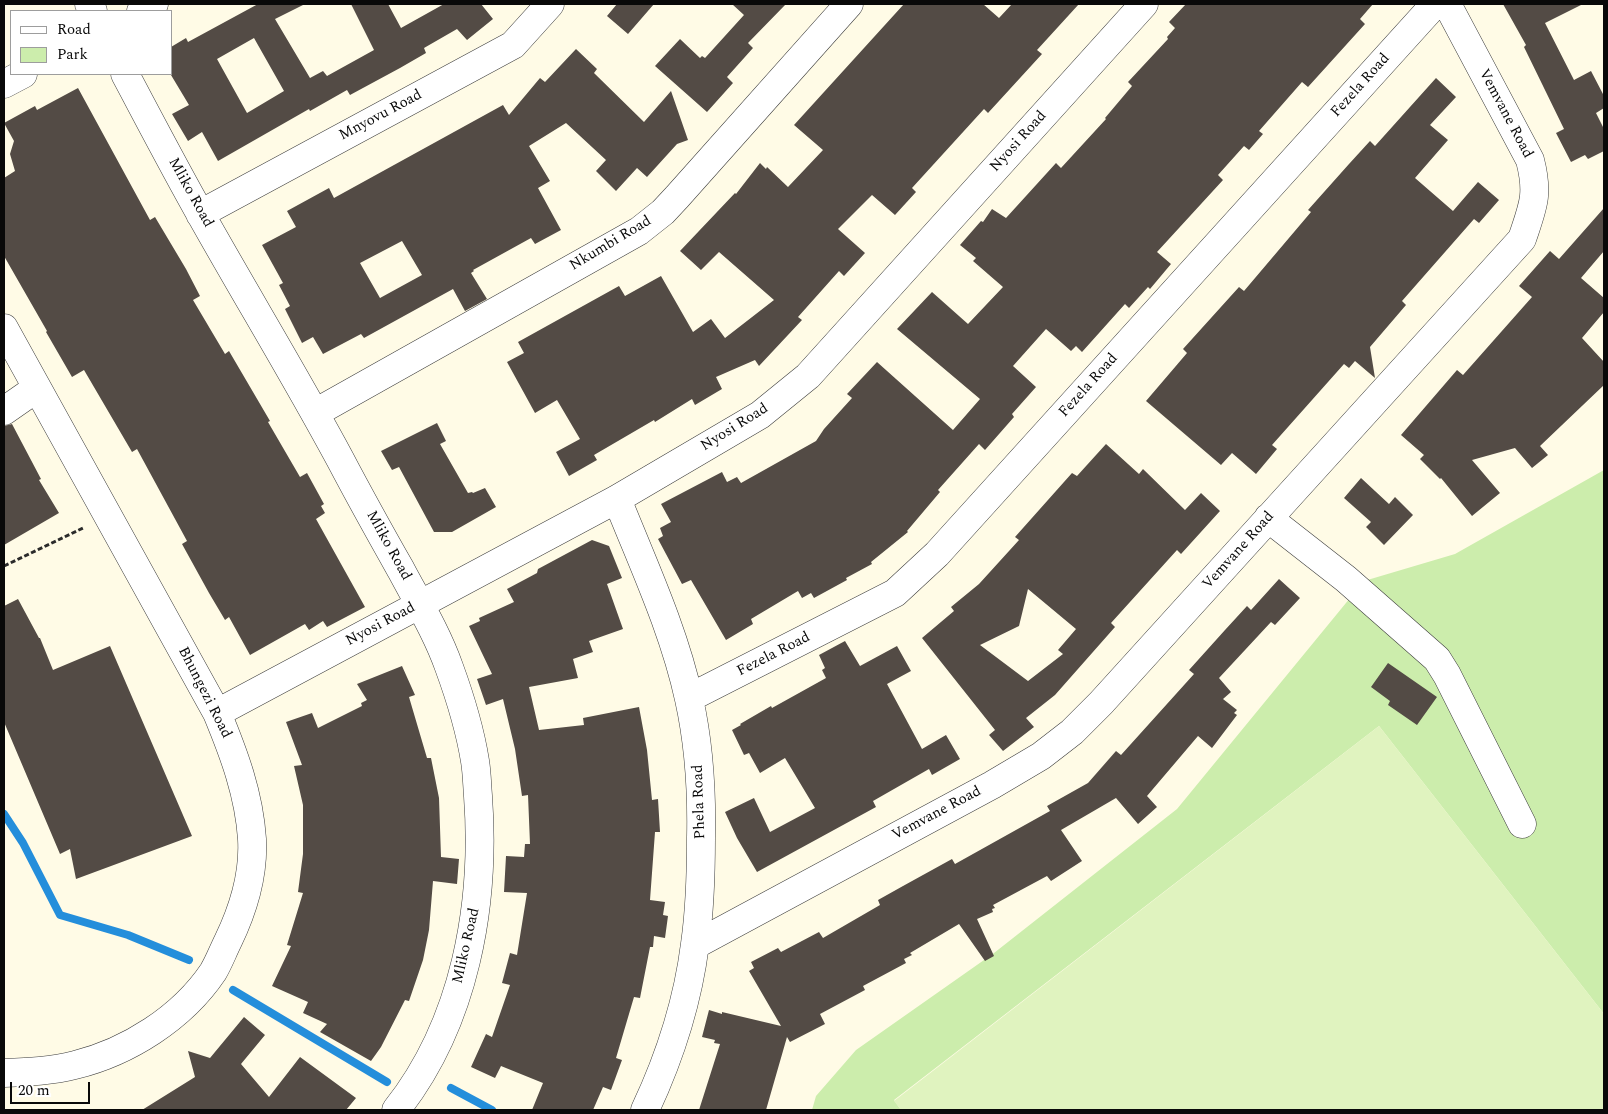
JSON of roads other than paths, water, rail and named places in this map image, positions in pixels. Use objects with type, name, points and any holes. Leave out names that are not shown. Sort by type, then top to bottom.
[{"type":"street","points":[[143,10],[154,4]]},
{"type":"street","name":"Mnyovu Road","points":[[200,214],[513,45],[550,4]]},
{"type":"street","name":"Nkumbi Road","points":[[315,413],[639,231],[663,212],[849,4]]},
{"type":"street","name":"Nyosi Road","points":[[217,712],[617,499],[760,415],[788,394],[808,376],[1144,4]]},
{"type":"street","name":"Fezela Road","points":[[689,698],[895,593],[937,554],[1436,4]]},
{"type":"street","name":"Vemvane Road","points":[[695,945],[1042,756],[1072,732],[1101,703],[1522,239],[1535,196],[1530,160],[1446,4]]},
{"type":"street","points":[[4,84],[21,75]]},
{"type":"street","name":"Mliko Road","points":[[126,75],[200,214],[315,413],[420,604],[450,668],[464,717],[475,762],[480,825],[479,886],[471,940],[453,1004],[436,1048],[414,1088],[396,1110]]},
{"type":"street","name":"Bhungezi Road","points":[[4,328],[217,712],[237,763],[248,806],[252,841],[246,897],[238,921],[213,971],[186,1004],[155,1029],[104,1056],[76,1065],[45,1071],[4,1073]]},
{"type":"street","points":[[4,411],[37,388]]},
{"type":"street","name":"Phela Road","points":[[617,499],[671,636],[689,698],[698,760],[702,808],[701,867],[695,945],[682,1009],[661,1076],[645,1110]]},
{"type":"street","points":[[1268,518],[1346,579],[1437,658],[1522,824]]},
{"type":"waterway","points":[[4,814],[23,843],[60,915],[128,935],[189,960]]},
{"type":"waterway","points":[[233,990],[387,1082]]},
{"type":"waterway","points":[[451,1088],[492,1110]]}]
